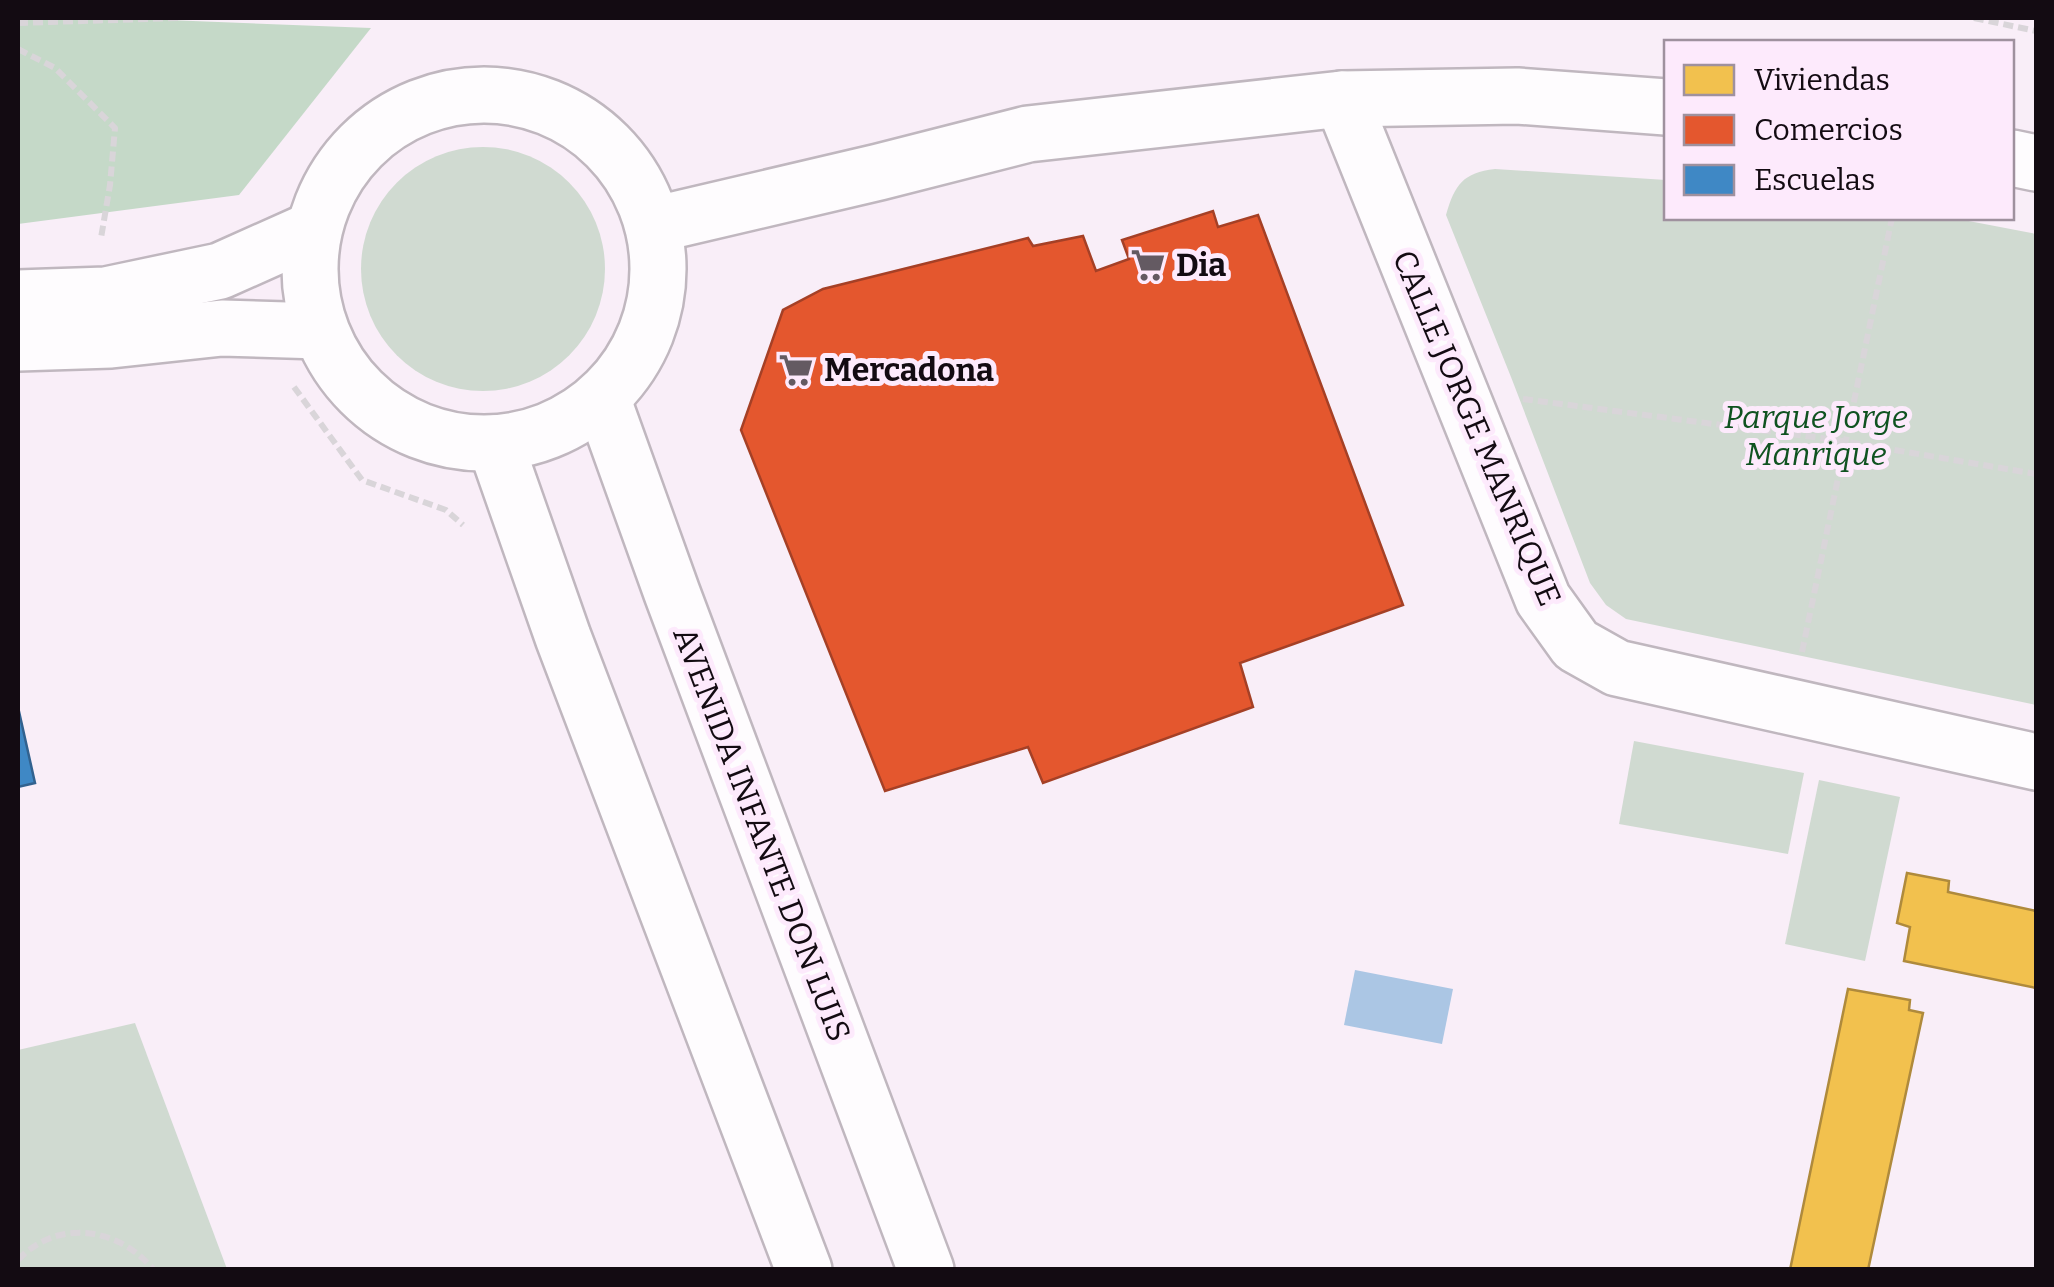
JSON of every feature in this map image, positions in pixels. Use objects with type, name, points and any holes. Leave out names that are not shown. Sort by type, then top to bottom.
[{"type":"street","points":[[456,96],[508,96],[558,110],[600,138],[634,178],[654,224],[659,272],[652,319],[632,362],[602,398],[552,430],[495,444],[450,440],[408,427],[371,402],[341,370],[320,331],[311,298],[309,263],[314,229],[333,181],[365,141],[408,112],[456,96]]},
{"type":"street","points":[[654,224],[1028,134],[1342,98],[1516,96],[1664,108]]},
{"type":"street","name":"CALLE JORGE MANRIQUE","points":[[1342,98],[1543,599],[1576,645],[1617,668],[2036,762]]},
{"type":"street","points":[[18,298],[106,295],[220,271],[314,229]]},
{"type":"street","points":[[18,343],[111,340],[222,328],[320,331]]},
{"type":"street","name":"AVENIDA INFANTE DON LUIS","points":[[602,398],[926,1270]]},
{"type":"street","points":[[495,444],[563,637],[804,1270]]},
{"type":"path","points":[[18,23],[179,18]]},
{"type":"path","points":[[1974,18],[2036,31]]},
{"type":"path","points":[[18,50],[56,68],[116,128],[99,252],[106,295]]},
{"type":"path","points":[[1790,707],[1892,220]]},
{"type":"path","points":[[1459,390],[1846,442],[2036,474]]},
{"type":"path","points":[[18,1260],[52,1237],[82,1232],[113,1237],[140,1253],[154,1270]]},
{"type":"green space","points":[[18,18],[371,28],[239,195],[18,224]]},
{"type":"green space","points":[[483,147],[530,156],[570,182],[596,222],[605,269],[596,316],[570,356],[530,382],[483,391],[436,382],[396,356],[370,316],[361,269],[370,222],[396,182],[436,156]]},
{"type":"green space","name":"Parque Jorge Manrique","points":[[1495,169],[1664,180],[1664,220],[1963,220],[2036,234],[2036,705],[1626,619],[1606,605],[1590,583],[1446,215],[1462,182]]},
{"type":"green space","points":[[1634,741],[1804,773],[1788,854],[1619,824]]},
{"type":"green space","points":[[1819,780],[1900,797],[1865,961],[1785,944]]},
{"type":"green space","points":[[135,1023],[227,1269],[18,1269],[18,1050]]},
{"type":"water","points":[[1355,970],[1453,989],[1442,1044],[1344,1025]]},
{"type":"building: Viviendas","points":[[1907,873],[1949,881],[1948,892],[2036,911],[2036,988],[1904,961],[1910,927],[1897,923]]},
{"type":"building: Viviendas","points":[[1848,989],[1910,1000],[1909,1010],[1923,1013],[1868,1270],[1790,1270]]},
{"type":"building: Comercios","points":[[1213,211],[1218,227],[1258,215],[1403,605],[1240,663],[1253,707],[1043,783],[1028,747],[885,791],[741,430],[783,310],[823,289],[1028,238],[1033,246],[1083,236],[1096,271],[1129,259],[1122,240]]},
{"type":"building: Escuelas","points":[[18,707],[35,783],[18,787]]},
{"type":"place","name":"Dia","points":[[1148,265]]},
{"type":"place","name":"Mercadona","points":[[796,370]]}]
